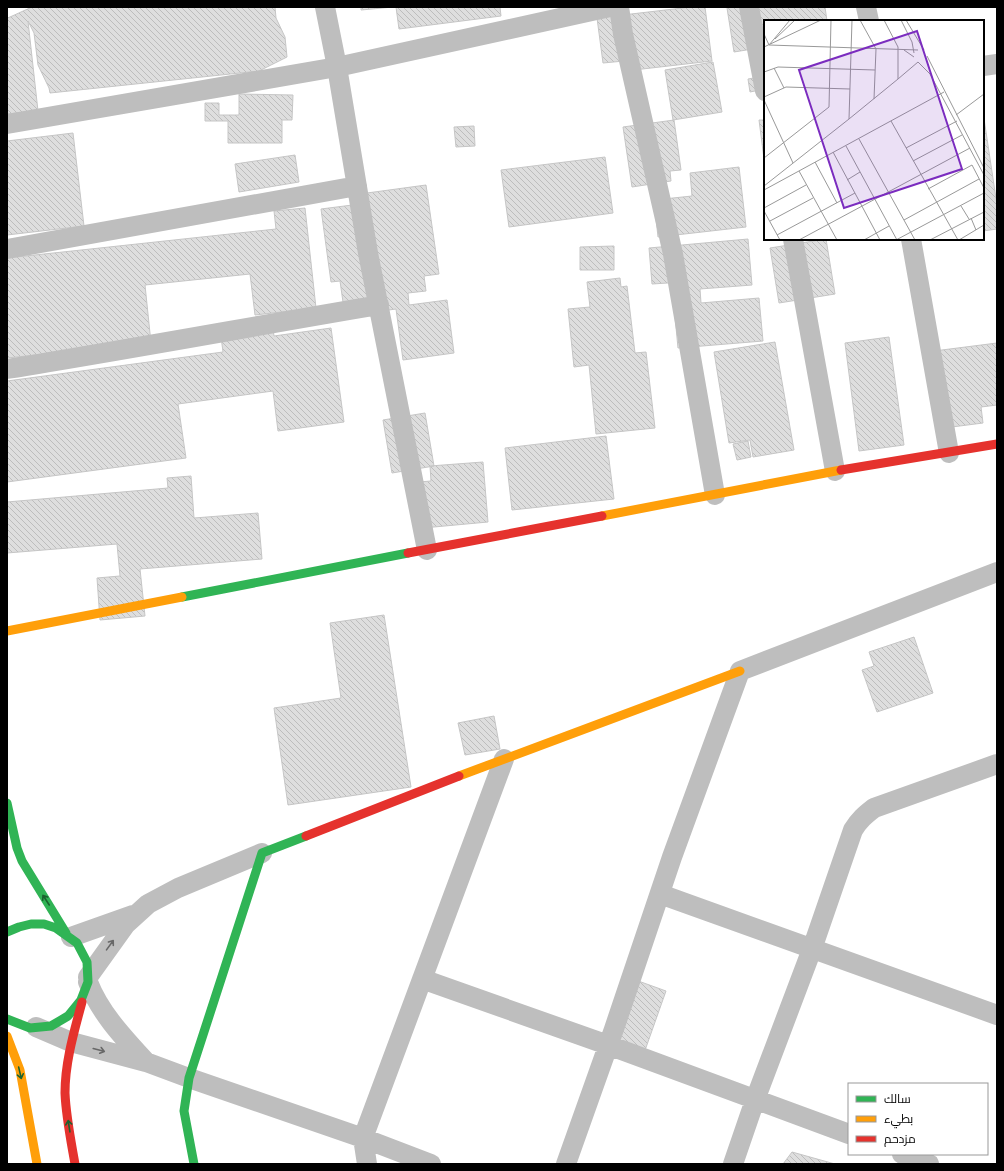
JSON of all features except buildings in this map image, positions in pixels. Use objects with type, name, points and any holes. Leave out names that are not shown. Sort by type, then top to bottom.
[{"type":"street","points":[[325,7],[379,305],[427,550]]},
{"type":"street","points":[[7,124],[337,67],[610,7]]},
{"type":"street","points":[[619,7],[623,34],[673,254],[715,495]]},
{"type":"street","points":[[749,7],[764,86]]},
{"type":"street","points":[[866,7],[869,20]]},
{"type":"street","points":[[984,66],[997,64]]},
{"type":"street","points":[[7,249],[357,186]]},
{"type":"street","points":[[793,240],[835,471]]},
{"type":"street","points":[[911,240],[949,453]]},
{"type":"street","points":[[7,369],[379,305]]},
{"type":"street","points":[[7,631],[835,471],[997,444]]},
{"type":"street","points":[[36,1028],[55,1024],[67,1018],[77,1008],[87,985],[114,940],[135,915],[148,904],[178,888],[262,853],[504,759],[740,671],[997,572]]},
{"type":"street","points":[[566,1164],[707,760],[740,671]]},
{"type":"street","points":[[367,1164],[363,1138],[504,759]]},
{"type":"street","points":[[733,1164],[854,830],[865,814],[874,808],[997,764]]},
{"type":"street","points":[[7,803],[17,848],[22,861],[69,935],[79,947],[87,966],[87,985],[71,1042],[68,1062],[66,1106],[75,1164]]},
{"type":"street","points":[[194,1164],[184,1111],[189,1078],[262,853]]},
{"type":"street","points":[[660,894],[997,1015]]},
{"type":"street","points":[[7,932],[24,924],[37,924],[50,925],[69,935],[135,915]]},
{"type":"street","points":[[422,979],[608,1045],[848,1134]]},
{"type":"street","points":[[87,985],[115,1027],[146,1062]]},
{"type":"street","points":[[7,1019],[14,1023],[36,1028],[71,1042],[146,1062],[363,1138],[431,1164]]},
{"type":"street","points":[[7,1036],[20,1070],[37,1164]]},
{"type":"street","points":[[905,1155],[929,1164]]},
{"type":"traffic: fast","points":[[182,597],[408,553]]},
{"type":"traffic: fast","points":[[7,803],[17,848],[22,861],[66,933]]},
{"type":"traffic: fast","points":[[194,1164],[184,1111],[189,1078],[262,853],[306,836]]},
{"type":"traffic: fast","points":[[7,932],[31,924],[44,924],[56,928],[77,943],[87,962],[88,982],[81,1000],[68,1016],[51,1026],[30,1028],[7,1019]]},
{"type":"traffic: slow","points":[[602,516],[841,470]]},
{"type":"traffic: slow","points":[[7,631],[182,597]]},
{"type":"traffic: slow","points":[[459,776],[740,671]]},
{"type":"traffic: slow","points":[[7,1036],[20,1070],[37,1164]]},
{"type":"traffic: jam","points":[[841,470],[997,444]]},
{"type":"traffic: jam","points":[[408,553],[602,516]]},
{"type":"traffic: jam","points":[[306,836],[459,776]]},
{"type":"traffic: jam","points":[[75,1164],[66,1111],[65,1081],[70,1047],[82,1002]]}]
